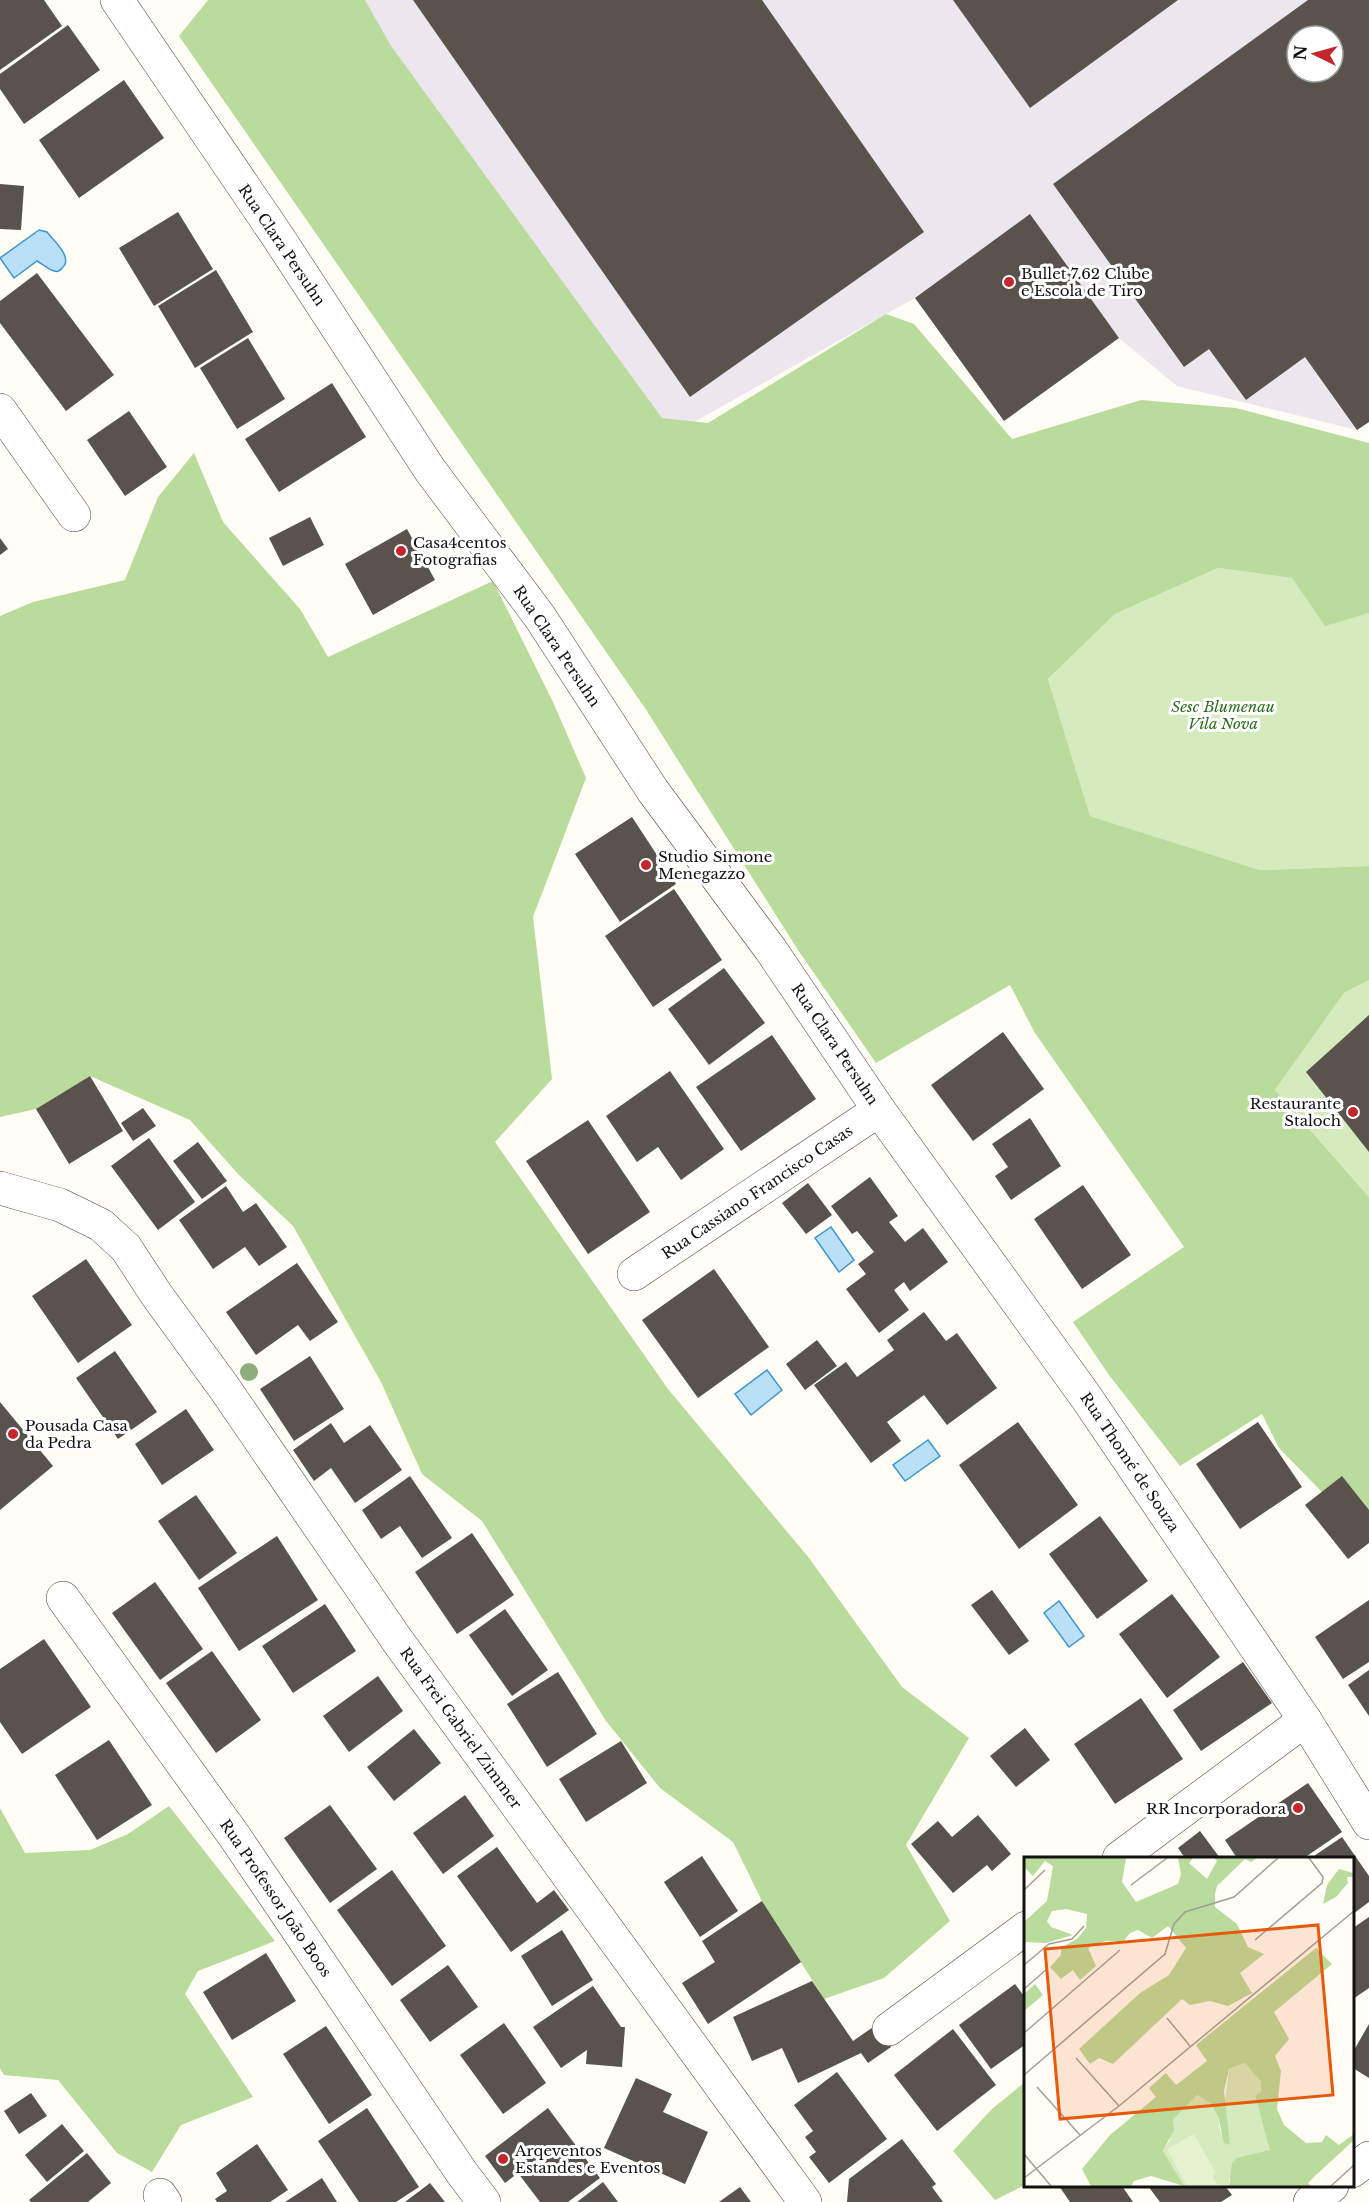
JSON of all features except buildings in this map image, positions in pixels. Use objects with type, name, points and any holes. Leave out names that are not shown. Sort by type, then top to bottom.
[{"type":"street","name":"Rua Clara Persuhn","points":[[117,0],[278,237],[430,470],[540,617],[653,791],[771,950],[879,1110]]},
{"type":"street","points":[[0,410],[74,515]]},
{"type":"street","name":"Rua Cassiano Francisco Casas","points":[[634,1274],[879,1110]]},
{"type":"street","name":"Rua Thomé de Souza","points":[[879,1110],[1086,1397],[1305,1720],[1369,1823]]},
{"type":"street","name":"Rua Frei Gabriel Zimmer","points":[[0,1188],[60,1205],[101,1224],[126,1248],[397,1640],[805,2202]]},
{"type":"street","name":"Rua Professor João Boos","points":[[63,1598],[235,1837],[462,2173],[484,2202]]},
{"type":"street","points":[[1120,1857],[1305,1720]]},
{"type":"street","points":[[889,2029],[1024,1929]]},
{"type":"street","points":[[1354,2170],[1369,2158]]},
{"type":"street","points":[[1310,2202],[1331,2187]]},
{"type":"shaded area","points":[[309,0],[1369,0],[1369,422],[1357,430],[1177,386],[1119,338],[1004,421],[915,298],[669,436]]},
{"type":"green space","points":[[208,0],[365,0],[391,46],[662,418],[708,423],[886,314],[914,324],[1012,439],[1141,400],[1236,408],[1369,443],[1369,613],[1325,626],[1292,578],[1218,568],[1115,614],[1048,679],[1090,816],[1260,870],[1369,866],[1369,980],[1344,993],[1275,1090],[1369,1197],[1369,1540],[1279,1448],[1262,1414],[1180,1466],[1109,1375],[1073,1322],[1184,1247],[1035,1033],[1010,985],[876,1063],[798,950],[645,708],[179,36]]},
{"type":"green space","points":[[194,453],[223,522],[300,609],[328,657],[493,581],[553,702],[586,778],[533,917],[552,1079],[495,1142],[668,1389],[809,1558],[902,1687],[969,1738],[906,1845],[950,1921],[884,1978],[824,1999],[762,1901],[733,1842],[660,1788],[606,1721],[482,1521],[422,1474],[381,1382],[293,1226],[238,1174],[190,1120],[90,1076],[36,1109],[0,1117],[0,616],[33,602],[125,580],[158,497]]},
{"type":"green space","name":"Sesc Blumenau Vila Nova","points":[[1218,568],[1292,578],[1325,625],[1369,613],[1369,866],[1260,870],[1090,816],[1048,679],[1115,614]]},
{"type":"green space","points":[[1369,980],[1369,1197],[1275,1090],[1344,993]]},
{"type":"green space","points":[[169,1806],[275,1941],[198,1971],[185,1994],[253,2097],[181,2125],[152,2172],[117,2153],[58,2080],[4,2075],[0,2068],[0,1808],[25,1853],[90,1850],[128,1834]]},
{"type":"green space","points":[[1024,2083],[1024,2186],[995,2200],[953,2151],[992,2109]]},
{"type":"water","points":[[39,230],[47,232],[58,245],[66,259],[65,264],[60,270],[55,271],[37,261],[14,278],[0,258]]},
{"type":"water","points":[[831,1227],[854,1260],[839,1272],[815,1238]]},
{"type":"water","points":[[767,1370],[782,1390],[751,1415],[735,1394]]},
{"type":"water","points":[[928,1440],[940,1456],[905,1481],[893,1465]]},
{"type":"water","points":[[1059,1601],[1084,1636],[1069,1647],[1044,1613]]},
{"type":"place","name":"Bullet 7.62 Clube e Escola de Tiro","points":[[1009,282]]},
{"type":"place","name":"Casa4centos Fotografias","points":[[401,551]]},
{"type":"place","name":"Studio Simone Menegazzo","points":[[646,865]]},
{"type":"place","name":"Restaurante Staloch","points":[[1353,1112]]},
{"type":"place","name":"Pousada Casa da Pedra","points":[[13,1434]]},
{"type":"place","name":"RR Incorporadora","points":[[1298,1808]]},
{"type":"place","name":"Arqeventos Estandes e Eventos","points":[[503,2159]]}]
